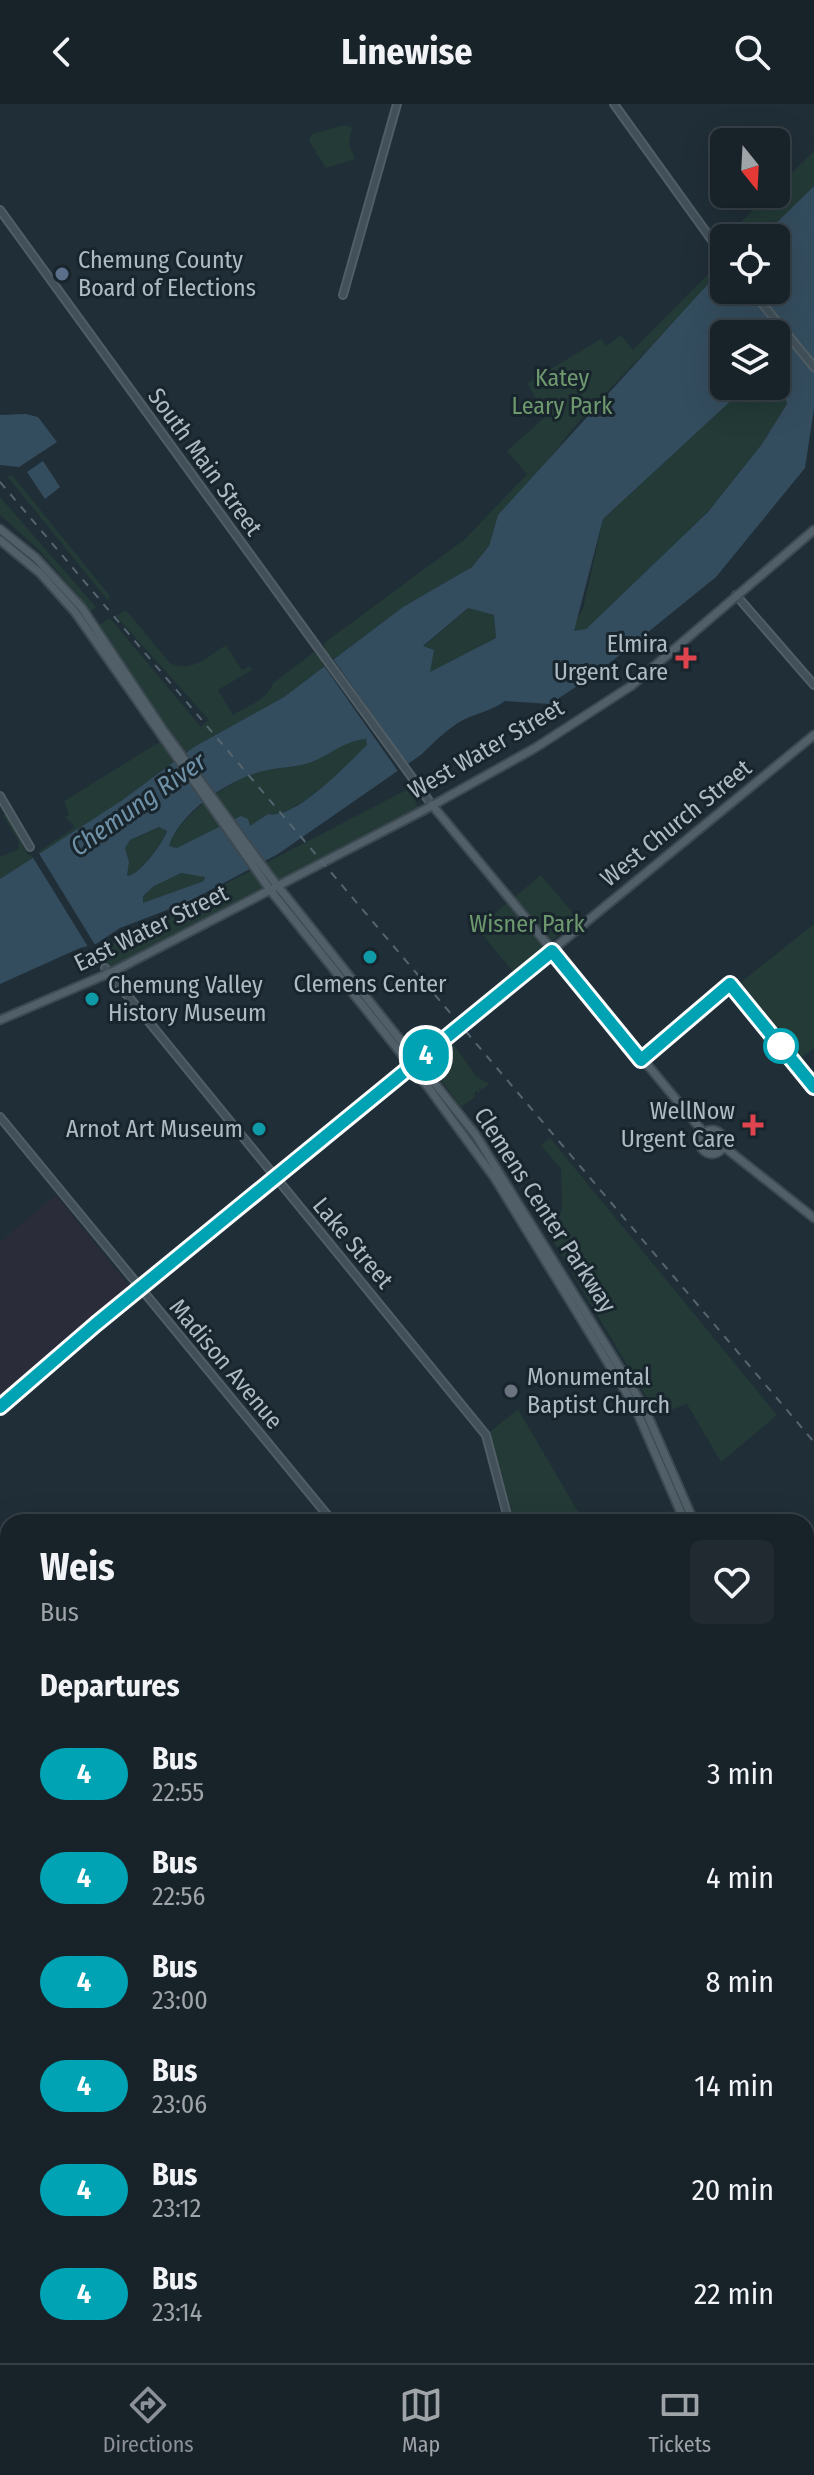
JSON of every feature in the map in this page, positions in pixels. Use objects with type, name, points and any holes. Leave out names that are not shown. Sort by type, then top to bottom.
[{"type":"main road","name":"Clemens Center Parkway","points":[[0,529],[36,558],[82,608],[160,732]]},
{"type":"main road","name":"West Water Street","points":[[317,866],[535,748],[631,686],[814,530]]},
{"type":"main road","name":"Clemens Center Parkway","points":[[0,540],[64,599],[274,889],[490,1155],[632,1385],[660,1440],[691,1514]]},
{"type":"main road","name":"West Church Street","points":[[0,1407],[814,735]]},
{"type":"main road","points":[[432,805],[704,1133]]},
{"type":"main road","name":"East Water Street","points":[[0,1020],[107,971],[317,866]]},
{"type":"main road","name":"Clemens Center Parkway","points":[[415,1064],[494,1177],[626,1393],[654,1446],[682,1514]]},
{"type":"main road","points":[[723,1146],[715,1154],[706,1153],[700,1143],[704,1133],[712,1130],[720,1133],[723,1146],[814,1218]]},
{"type":"street","points":[[343,295],[397,104]]},
{"type":"street","points":[[614,104],[710,238]]},
{"type":"street","name":"South Main Street","points":[[0,210],[432,805]]},
{"type":"street","points":[[762,304],[814,367]]},
{"type":"street","points":[[736,595],[814,685]]},
{"type":"street","points":[[0,796],[30,847]]},
{"type":"street","name":"Lake Street","points":[[107,971],[486,1435],[507,1514]]},
{"type":"street","name":"Madison Avenue","points":[[0,1117],[326,1514]]},
{"type":"shaded area","points":[[56,1195],[127,1284],[126,1291],[0,1395],[0,1242]]},
{"type":"green space","points":[[345,125],[352,128],[349,144],[355,159],[326,168],[309,141],[312,134]]},
{"type":"green space","points":[[814,151],[814,186],[775,224],[739,224],[755,208],[790,208],[790,174]]},
{"type":"green space","name":"Katey Leary Park","points":[[710,272],[710,285],[581,419],[523,491],[498,515],[489,546],[472,567],[403,607],[284,697],[194,747],[121,801],[0,879],[0,857],[19,849],[19,842],[3,815],[6,814],[27,854],[32,856],[75,827],[65,817],[69,815],[64,801],[171,735],[99,625],[110,618],[201,727],[209,720],[116,616],[126,610],[170,663],[178,666],[199,662],[226,645],[242,670],[250,666],[252,670],[218,690],[233,715],[256,702],[273,683],[314,652],[316,655],[325,649],[324,643],[465,539],[527,474],[507,451],[546,416],[527,383],[601,339],[606,346],[621,335],[633,350]]},
{"type":"green space","points":[[732,400],[786,400],[787,404],[762,444],[708,512],[586,629],[574,631],[574,622],[583,609],[603,519]]},
{"type":"green space","points":[[7,476],[13,476],[110,596],[108,601]]},
{"type":"green space","points":[[0,497],[96,607],[91,611],[39,550],[0,515]]},
{"type":"green space","points":[[468,608],[494,615],[496,638],[429,673],[430,662],[423,647]]},
{"type":"green space","points":[[366,739],[368,745],[348,764],[293,808],[268,814],[249,827],[247,824],[177,848],[169,846],[174,834],[194,811],[235,782],[261,771],[310,763],[345,744]]},
{"type":"green space","points":[[410,788],[418,807],[112,966],[109,967],[96,951]]},
{"type":"green space","points":[[160,827],[167,831],[160,843],[144,865],[127,876],[129,862],[125,848],[130,840]]},
{"type":"green space","points":[[187,873],[205,877],[204,881],[143,904],[143,896],[157,884],[174,875]]},
{"type":"green space","name":"Wisner Park","points":[[541,875],[578,919],[514,973],[477,928]]},
{"type":"green space","points":[[814,924],[814,1048],[801,1058],[740,983]]},
{"type":"green space","points":[[452,1042],[476,1076],[489,1084],[482,1090],[479,1088],[480,1092],[475,1091],[475,1097],[461,1107],[429,1064]]},
{"type":"green space","points":[[550,1138],[777,1415],[721,1462],[687,1404],[657,1415],[544,1226],[562,1211],[561,1169],[541,1145]]},
{"type":"green space","points":[[518,1409],[579,1514],[513,1514],[490,1432]]},
{"type":"water","name":"Chemung River","points":[[814,186],[814,408],[805,468],[716,577],[600,671],[550,704],[505,701],[463,720],[422,754],[278,854],[188,902],[120,928],[96,944],[80,948],[0,984],[0,879],[121,801],[194,747],[284,697],[403,607],[472,567],[489,546],[498,515],[710,282],[710,304],[790,304],[790,224],[775,224]],"holes":[[[710,320],[790,320],[790,400],[786,400],[787,404],[762,444],[708,512],[586,629],[574,631],[603,519],[732,400],[710,400]],[[468,608],[494,615],[496,638],[430,672],[434,650],[423,646]],[[366,739],[367,745],[335,776],[293,808],[268,814],[250,826],[248,819],[241,816],[177,848],[169,846],[174,834],[193,810],[233,783],[259,772],[308,763],[345,745]],[[159,827],[167,831],[144,865],[127,876],[129,862],[125,848],[130,840]],[[181,873],[205,877],[204,881],[143,903],[143,896],[154,886]]]},
{"type":"water","points":[[0,415],[38,417],[57,442],[19,467],[0,465]]},
{"type":"water","points":[[43,461],[60,487],[45,499],[27,472]]},
{"type":"pier","points":[[331,656],[410,768],[400,774],[322,663]]},
{"type":"pier","points":[[38,852],[97,948],[90,950],[32,856]]},
{"type":"railway","points":[[0,482],[814,1442]]},
{"type":"bus line","name":"4","points":[[0,1407],[96,1324],[213,1232],[552,951],[641,1060],[730,984],[814,1087]]},
{"type":"place","name":"Chemung County Board of Elections","points":[[62,274]]},
{"type":"place","name":"Elmira Urgent Care","points":[[686,658]]},
{"type":"place","name":"Clemens Center","points":[[370,957]]},
{"type":"place","name":"Chemung Valley History Museum","points":[[92,999]]},
{"type":"place","name":"WellNow Urgent Care","points":[[753,1125]]},
{"type":"place","name":"Arnot Art Museum","points":[[259,1129]]},
{"type":"place","name":"Monumental Baptist Church","points":[[511,1391]]}]
